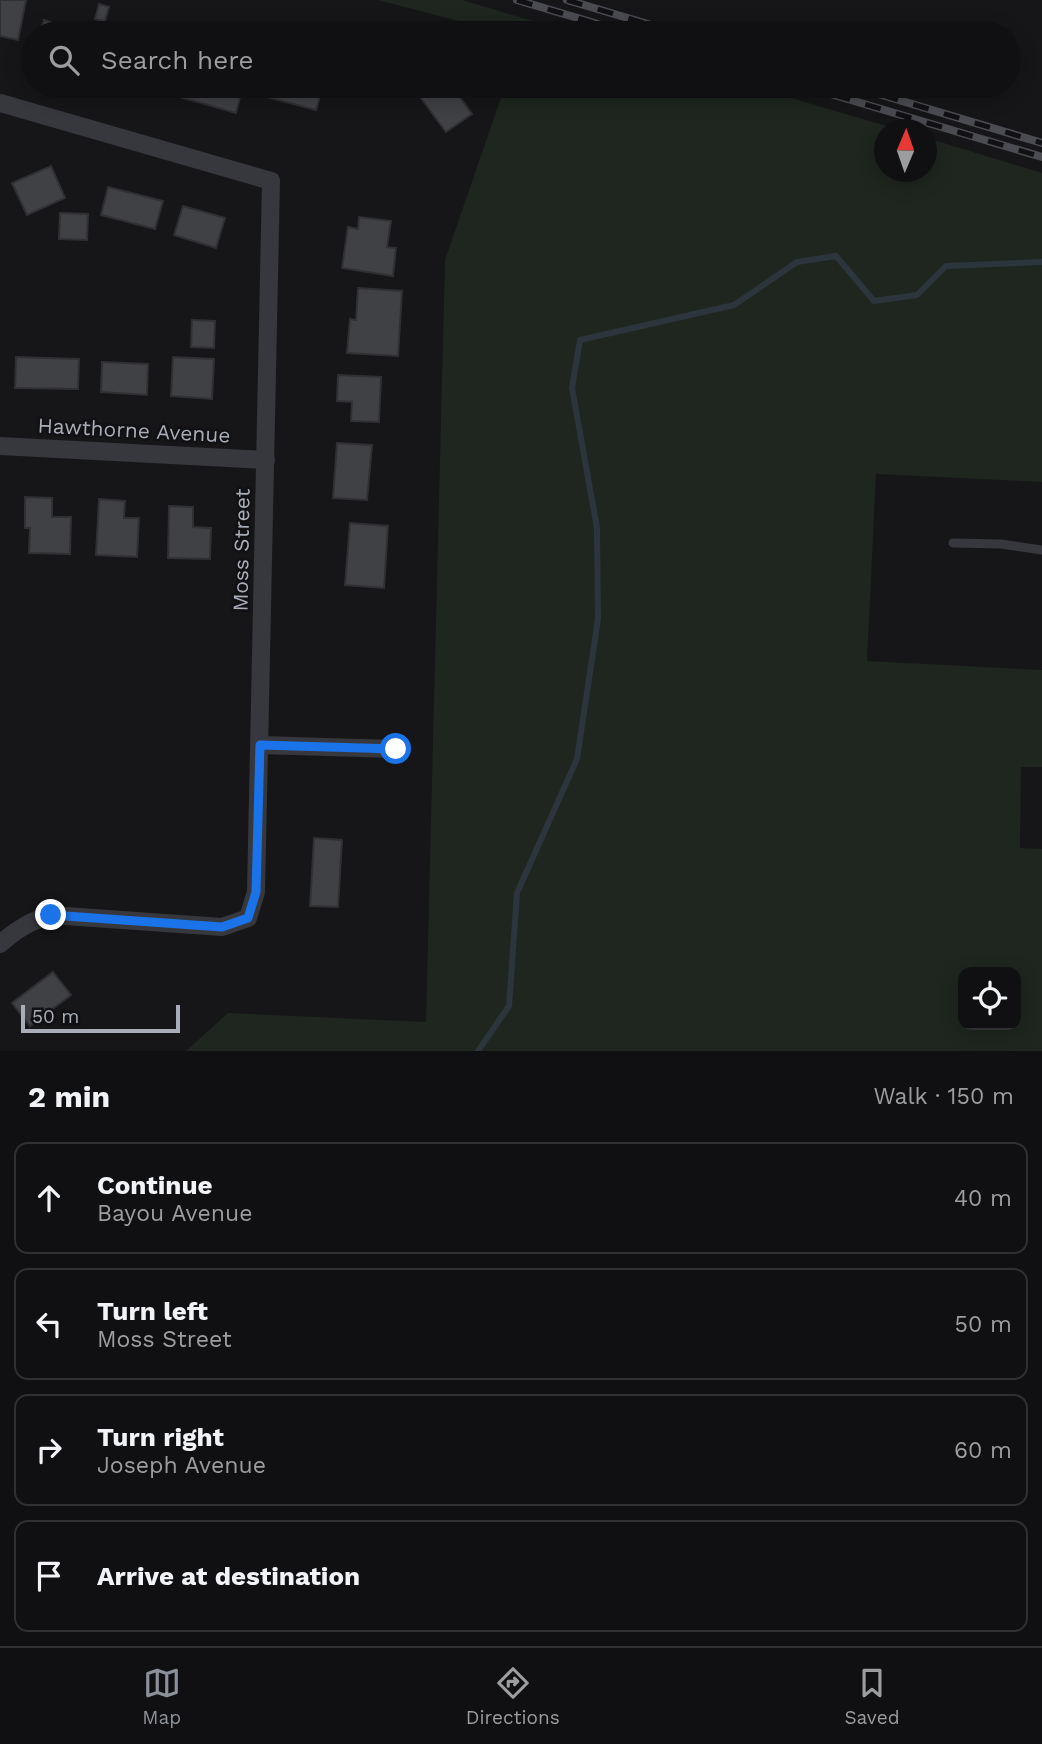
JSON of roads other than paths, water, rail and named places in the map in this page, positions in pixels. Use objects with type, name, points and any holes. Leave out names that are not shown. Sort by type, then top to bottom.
[{"type":"street","name":"Moss Street","points":[[0,103],[271,181],[256,892],[248,918],[222,927],[51,915],[25,925],[0,944]]},
{"type":"street","name":"Hawthorne Avenue","points":[[0,446],[266,460]]},
{"type":"street","points":[[260,745],[396,749]]},
{"type":"lane","points":[[953,543],[1001,544],[1042,550]]},
{"type":"waterway","points":[[478,1051],[509,1006],[517,893],[577,759],[598,619],[597,528],[572,388],[580,340],[734,305],[797,262],[836,256],[874,301],[917,295],[946,266],[1042,262]]},
{"type":"railway","points":[[517,0],[588,21]]},
{"type":"railway","points":[[567,0],[638,21]]},
{"type":"railway","points":[[844,98],[1042,157]]},
{"type":"railway","points":[[892,98],[1042,143]]}]
